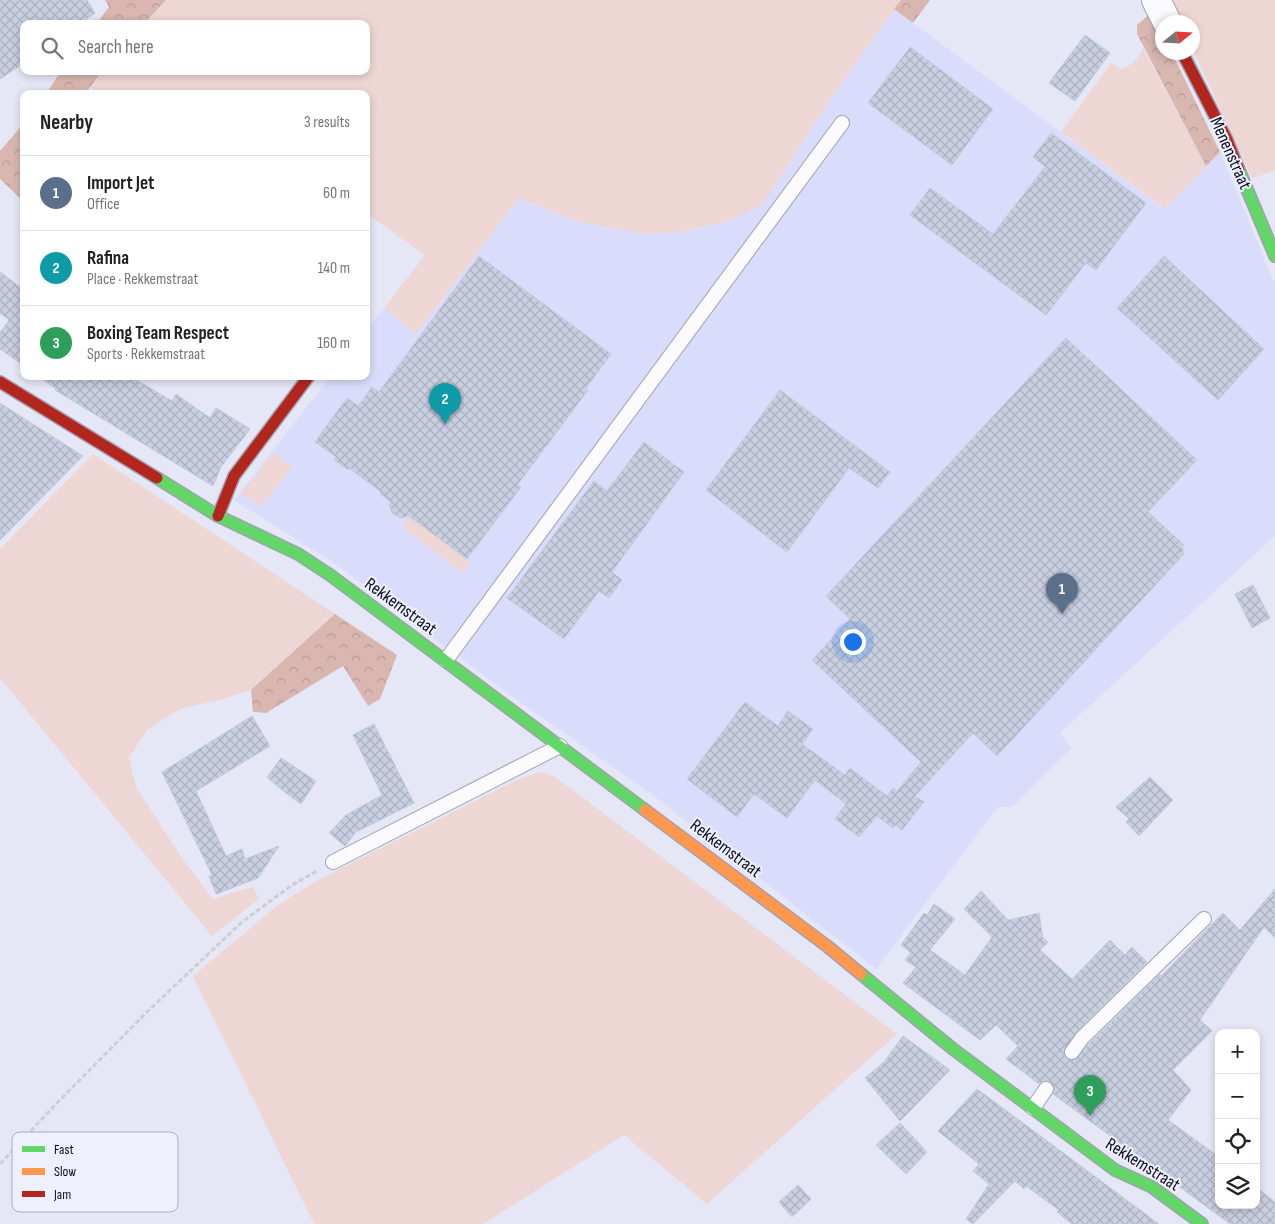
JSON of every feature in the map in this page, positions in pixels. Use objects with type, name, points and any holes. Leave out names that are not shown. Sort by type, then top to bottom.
[{"type":"street","points":[[1156,0],[1164,15]]},
{"type":"street","name":"Menenstraat","points":[[1186,60],[1227,140],[1275,256]]},
{"type":"street","points":[[218,516],[234,476],[306,380]]},
{"type":"street","name":"Rekkemstraat","points":[[0,382],[218,516],[298,554],[330,575],[827,946],[954,1049],[1115,1170],[1152,1187],[1202,1224]]},
{"type":"lane","points":[[446,660],[842,123]]},
{"type":"lane","points":[[333,862],[560,746]]},
{"type":"lane","points":[[1072,1052],[1082,1038],[1204,920]]},
{"type":"lane","points":[[1033,1108],[1046,1089]]},
{"type":"path","points":[[29,1132],[148,1011],[242,922],[292,885],[333,862]]},
{"type":"path","points":[[0,1164],[12,1151]]},
{"type":"shaded area","points":[[166,0],[901,0],[832,97],[762,205],[729,221],[680,232],[642,234],[575,221],[519,198],[416,334],[384,308],[425,255],[370,216],[370,90],[96,90],[90,86],[99,75],[370,75],[370,20],[148,20]]},
{"type":"shaded area","points":[[1167,0],[1275,0],[1275,170],[1252,179],[1198,60],[1200,60],[1200,15],[1175,15]]},
{"type":"shaded area","points":[[894,9],[1164,209],[1220,152],[1275,285],[1275,536],[1060,733],[1071,748],[1012,807],[998,807],[876,969],[654,796],[503,690],[334,563],[234,500],[328,380],[370,380],[370,326],[384,308],[417,333],[519,198],[575,221],[680,232],[729,221],[762,205],[832,97]]},
{"type":"shaded area","points":[[1143,48],[1206,166],[1165,209],[1061,132],[1111,63],[1121,69],[1129,66],[1135,61]]},
{"type":"shaded area","points":[[273,453],[292,467],[261,506],[241,494]]},
{"type":"shaded area","points":[[93,454],[335,614],[251,690],[180,709],[147,730],[129,758],[136,787],[182,858],[213,899],[253,887],[259,899],[212,936],[0,678],[0,549]]},
{"type":"shaded area","points":[[410,516],[471,562],[463,573],[402,527]]},
{"type":"shaded area","points":[[541,772],[554,776],[897,1034],[707,1204],[624,1135],[483,1224],[314,1224],[193,976],[278,905],[316,881],[521,778]]},
{"type":"green space","points":[[105,0],[166,0],[148,20],[99,20],[109,7]]},
{"type":"green space","points":[[901,0],[930,0],[913,23],[894,9]]},
{"type":"green space","points":[[1154,15],[1155,17],[1155,60],[1175,60],[1220,152],[1206,166],[1137,34],[1137,25],[1146,17]]},
{"type":"green space","points":[[58,75],[99,75],[88,90],[49,90]]},
{"type":"green space","points":[[20,128],[20,198],[0,179],[0,151]]},
{"type":"green space","points":[[335,614],[397,655],[380,699],[368,706],[343,666],[266,713],[253,712],[251,690]]},
{"type":"building","points":[[0,0],[87,0],[95,13],[85,20],[20,20],[20,66],[0,79]]},
{"type":"building","points":[[1085,35],[1110,53],[1075,101],[1049,83]]},
{"type":"building","points":[[910,47],[993,109],[952,165],[868,103]]},
{"type":"building","points":[[1051,133],[1146,203],[1096,270],[1086,263],[1046,315],[910,215],[930,188],[993,234],[1045,167],[1033,157]]},
{"type":"building","points":[[479,256],[611,354],[586,388],[588,390],[518,484],[521,487],[467,559],[409,516],[400,518],[392,513],[389,504],[391,502],[380,494],[381,492],[349,468],[348,470],[334,460],[336,457],[315,442],[347,398],[358,406],[372,387],[379,392]]},
{"type":"building","points":[[1164,256],[1264,349],[1218,400],[1117,308]]},
{"type":"building","points":[[0,272],[20,287],[20,363],[0,349],[0,333],[9,320],[0,313]]},
{"type":"building","points":[[1066,338],[1197,460],[1148,512],[1184,545],[1181,547],[1184,550],[1182,553],[1184,554],[997,756],[973,733],[915,796],[924,802],[902,830],[895,825],[893,828],[877,816],[859,837],[835,819],[846,804],[815,780],[787,818],[754,794],[737,817],[687,779],[745,702],[778,726],[788,711],[813,729],[802,744],[845,775],[850,768],[887,796],[893,788],[897,791],[921,762],[812,660],[850,619],[826,596]]},
{"type":"building","points":[[44,380],[137,380],[172,401],[176,394],[210,418],[216,408],[250,429],[221,467],[213,486]]},
{"type":"building","points":[[780,390],[890,472],[878,488],[849,468],[787,552],[706,490]]},
{"type":"building","points":[[0,403],[83,456],[0,540]]},
{"type":"building","points":[[644,442],[684,472],[612,572],[622,580],[609,598],[599,591],[564,639],[507,598],[594,481],[607,491]]},
{"type":"building","points":[[1253,585],[1270,618],[1252,628],[1235,594]]},
{"type":"building","points":[[252,716],[270,746],[196,791],[226,856],[242,849],[245,859],[279,846],[258,878],[216,894],[209,876],[212,875],[162,772]]},
{"type":"building","points":[[374,724],[414,803],[356,832],[345,846],[329,833],[346,815],[382,795],[353,735]]},
{"type":"building","points":[[281,758],[316,781],[301,804],[267,777]]},
{"type":"building","points":[[1150,777],[1173,800],[1139,836],[1126,822],[1129,819],[1116,807]]},
{"type":"building","points":[[1275,889],[1275,938],[1264,927],[1200,1020],[1212,1031],[1173,1070],[1191,1090],[1168,1120],[1215,1154],[1215,1209],[1260,1209],[1260,1190],[1275,1202],[1275,1224],[1230,1224],[1170,1180],[1161,1171],[1158,1171],[1053,1094],[1055,1089],[1051,1082],[1046,1080],[1039,1084],[1006,1059],[1018,1046],[996,1025],[980,1040],[903,983],[916,967],[905,960],[911,953],[901,945],[924,913],[927,915],[934,904],[955,919],[930,950],[965,975],[992,937],[964,909],[981,891],[1008,920],[1039,913],[1043,938],[1048,942],[1040,950],[1072,979],[1110,940],[1125,955],[1132,947],[1147,962],[1075,1033],[1063,1052],[1067,1059],[1075,1060],[1223,913],[1240,930]]},
{"type":"building","points":[[903,1036],[950,1070],[900,1121],[865,1078],[884,1062]]},
{"type":"building","points":[[977,1089],[1159,1224],[1072,1224],[1057,1212],[1059,1210],[1026,1186],[1024,1189],[1015,1181],[973,1224],[966,1219],[989,1184],[973,1171],[979,1164],[938,1131]]},
{"type":"building","points":[[900,1123],[927,1152],[906,1174],[876,1145]]},
{"type":"building","points":[[798,1185],[811,1199],[792,1217],[779,1202]]},
{"type":"traffic: fast","points":[[1239,170],[1275,256]]},
{"type":"traffic: fast","points":[[157,478],[218,516],[298,554],[330,575],[645,810]]},
{"type":"traffic: fast","points":[[861,974],[953,1049],[1115,1170],[1152,1187],[1202,1224]]},
{"type":"traffic: slow","points":[[645,810],[827,946],[861,974]]},
{"type":"traffic: jam","points":[[1186,60],[1227,140],[1239,170]]},
{"type":"traffic: jam","points":[[218,516],[234,476],[306,380]]},
{"type":"traffic: jam","points":[[0,382],[157,478]]},
{"type":"place","name":"Rafina","points":[[445,424]]},
{"type":"place","name":"Import Jet","points":[[1062,614]]},
{"type":"place","name":"Boxing Team Respect","points":[[1090,1116]]}]
